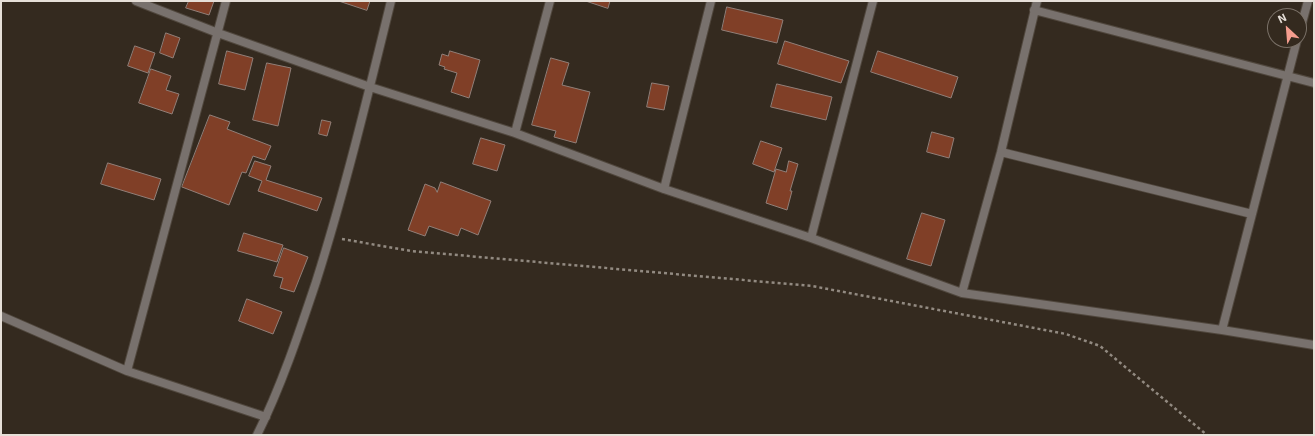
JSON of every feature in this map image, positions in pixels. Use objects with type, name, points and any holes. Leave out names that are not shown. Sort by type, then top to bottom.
[{"type":"street","points":[[136,1],[218,33],[370,87],[515,133],[664,188],[811,238],[962,293],[1222,330],[1314,345]]},
{"type":"street","points":[[127,370],[226,1]]},
{"type":"street","points":[[257,435],[266,417],[302,323],[330,237],[391,1]]},
{"type":"street","points":[[515,133],[550,1]]},
{"type":"street","points":[[664,188],[711,1]]},
{"type":"street","points":[[811,238],[873,1]]},
{"type":"street","points":[[962,293],[1001,152],[1036,1]]},
{"type":"street","points":[[1034,10],[1314,83]]},
{"type":"street","points":[[1222,330],[1295,48]]},
{"type":"street","points":[[1001,152],[1252,214]]},
{"type":"street","points":[[1,316],[127,370],[266,417]]},
{"type":"path","points":[[330,237],[411,251],[812,286],[1066,334],[1100,346],[1206,435]]},
{"type":"building","points":[[189,1],[214,1],[209,15],[186,8]]},
{"type":"building","points":[[339,1],[370,1],[367,10]]},
{"type":"building","points":[[586,1],[610,1],[608,8]]},
{"type":"building","points":[[727,7],[783,20],[777,43],[722,30]]},
{"type":"building","points":[[166,33],[180,38],[173,58],[160,53]]},
{"type":"building","points":[[785,41],[849,61],[841,83],[778,64]]},
{"type":"building","points":[[135,46],[155,53],[148,73],[128,66]]},
{"type":"building","points":[[227,51],[253,58],[245,90],[219,84]]},
{"type":"building","points":[[450,51],[480,60],[469,98],[451,92],[457,73],[444,69],[445,67],[439,65],[442,54],[448,56]]},
{"type":"building","points":[[878,51],[958,77],[951,98],[871,72]]},
{"type":"building","points":[[551,58],[569,63],[562,85],[590,92],[576,143],[554,137],[556,131],[532,125]]},
{"type":"building","points":[[267,63],[291,68],[278,126],[253,120]]},
{"type":"building","points":[[151,69],[171,76],[166,90],[179,94],[172,114],[139,103]]},
{"type":"building","points":[[652,83],[669,86],[664,110],[647,107]]},
{"type":"building","points":[[777,84],[832,97],[826,120],[771,107]]},
{"type":"building","points":[[210,115],[230,122],[227,129],[271,146],[265,160],[253,156],[246,173],[242,172],[229,205],[182,187]]},
{"type":"building","points":[[322,120],[331,122],[327,136],[319,134]]},
{"type":"building","points":[[932,132],[954,138],[949,158],[927,152]]},
{"type":"building","points":[[481,138],[505,145],[497,171],[473,164]]},
{"type":"building","points":[[761,141],[782,148],[774,172],[753,164]]},
{"type":"building","points":[[255,161],[271,166],[266,180],[322,198],[317,211],[258,191],[262,181],[249,176]]},
{"type":"building","points":[[789,161],[798,164],[790,191],[792,191],[787,210],[766,203],[776,169],[786,172]]},
{"type":"building","points":[[108,163],[161,179],[154,200],[101,184]]},
{"type":"building","points":[[441,182],[491,201],[478,235],[461,228],[458,236],[429,226],[425,236],[408,230],[425,184],[435,188],[437,192]]},
{"type":"building","points":[[922,213],[945,220],[931,266],[907,259]]},
{"type":"building","points":[[244,233],[283,245],[277,262],[238,251]]},
{"type":"building","points":[[284,248],[308,257],[294,292],[280,288],[283,278],[274,276]]},
{"type":"building","points":[[247,299],[282,312],[273,334],[239,321]]}]
